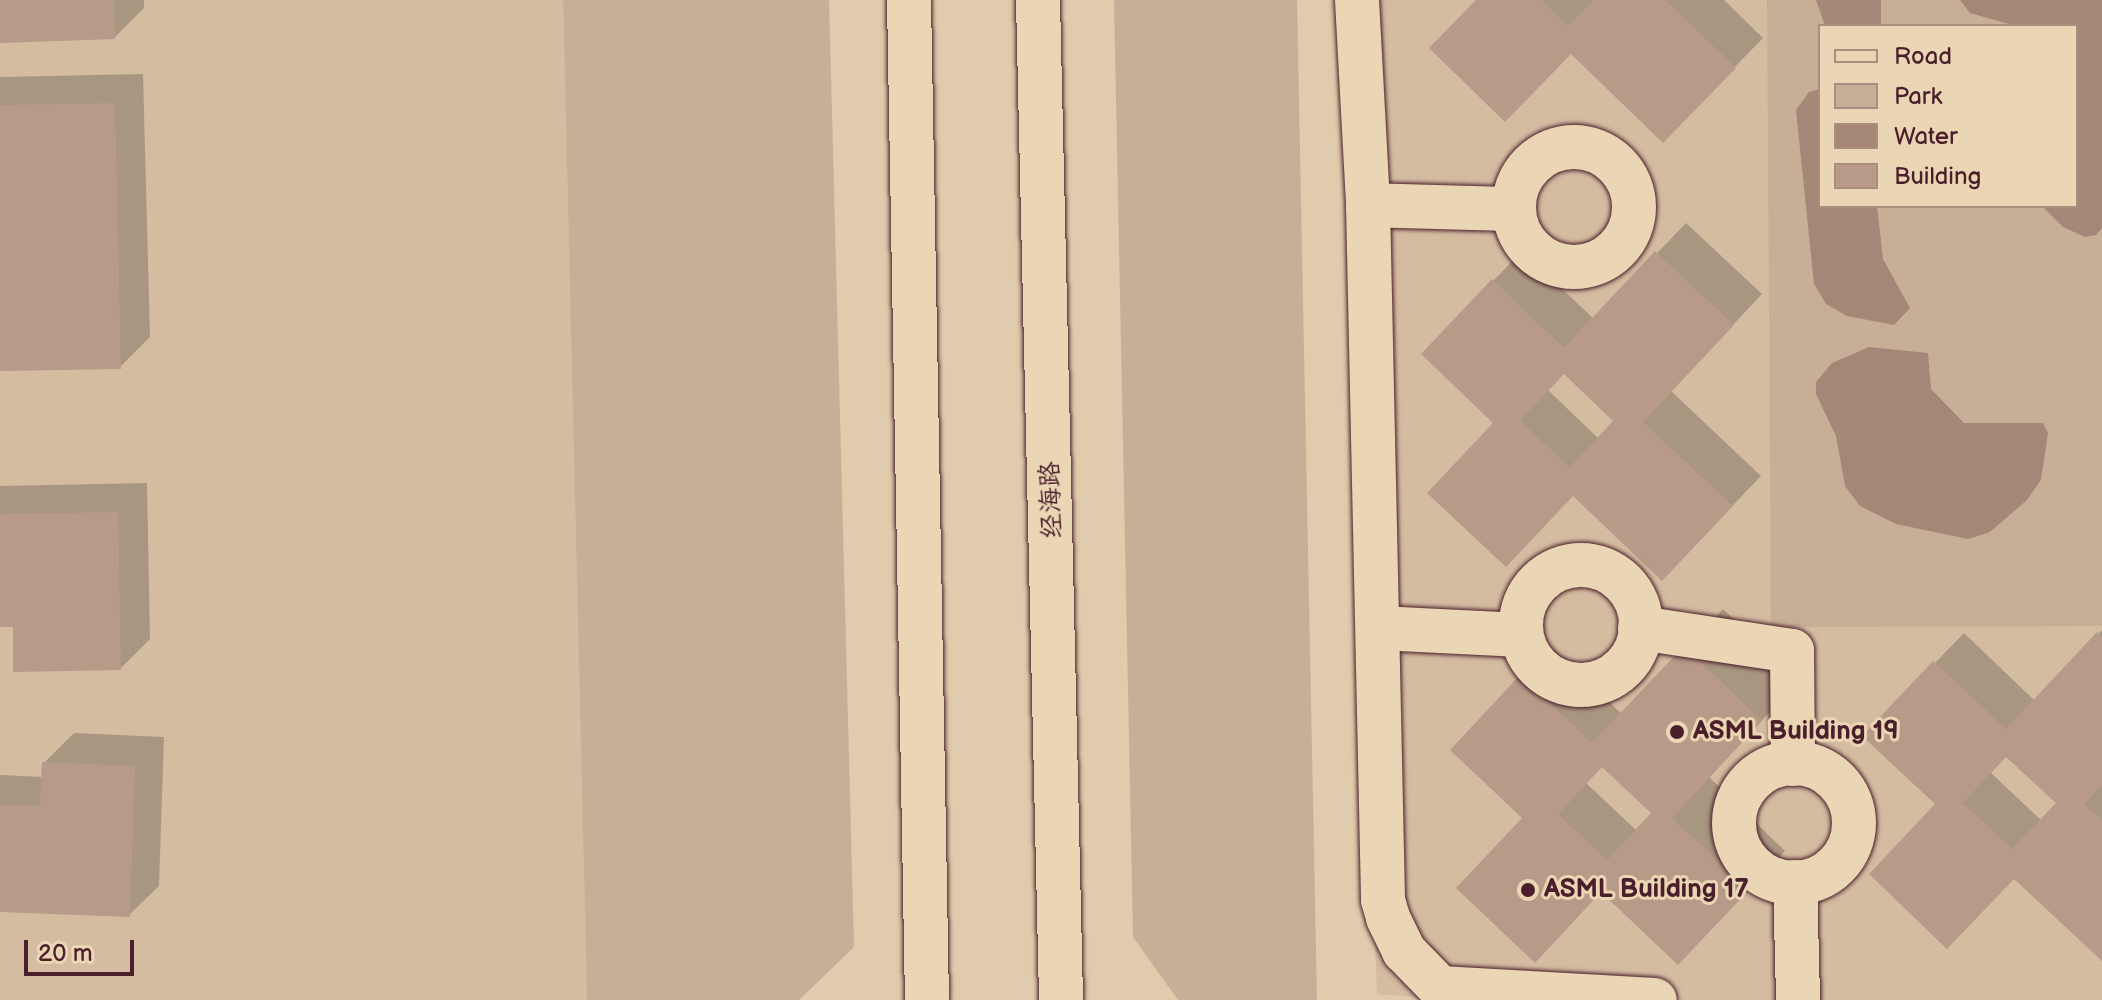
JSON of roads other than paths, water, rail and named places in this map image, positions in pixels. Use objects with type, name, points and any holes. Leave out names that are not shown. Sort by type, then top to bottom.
[{"type":"main road","points":[[909,0],[927,1000]]},
{"type":"main road","name":"经海路","points":[[1038,0],[1061,1000]]},
{"type":"main road","points":[[1357,0],[1368,205],[1383,900],[1404,951],[1440,988],[1655,1000]]},
{"type":"main road","points":[[1368,205],[1514,209]]},
{"type":"main road","points":[[1571,566],[1594,566],[1616,576],[1632,593],[1640,628],[1630,661],[1613,677],[1590,685],[1567,684],[1546,674],[1529,657],[1521,635],[1522,611],[1532,590],[1549,574],[1571,566]]},
{"type":"main road","points":[[1379,628],[1521,635]]},
{"type":"main road","points":[[1640,628],[1792,651],[1793,764]]},
{"type":"main road","points":[[1793,764],[1829,774],[1845,791],[1854,813],[1853,837],[1843,858],[1826,874],[1795,882],[1759,872],[1743,855],[1735,833],[1735,809],[1745,788],[1762,772],[1793,764]]},
{"type":"main road","points":[[1795,882],[1798,1000]]},
{"type":"water","points":[[1816,0],[1881,0],[1881,24],[1824,24]]},
{"type":"water","points":[[1960,0],[2102,0],[2102,228],[2096,235],[2085,237],[2063,227],[2044,208],[2078,208],[2078,24],[2009,24],[1970,13]]},
{"type":"water","points":[[1818,90],[1818,208],[1877,208],[1883,259],[1910,308],[1894,325],[1847,316],[1826,304],[1814,284],[1796,110],[1809,92]]},
{"type":"water","points":[[1869,347],[1928,353],[1931,389],[1964,423],[2043,423],[2048,433],[2041,480],[2027,500],[1990,532],[1968,539],[1896,524],[1860,506],[1845,486],[1836,436],[1816,394],[1816,382],[1832,363]]},
{"type":"place","name":"ASML Building 19","points":[[1677,732]]},
{"type":"place","name":"ASML Building 17","points":[[1528,890]]}]
